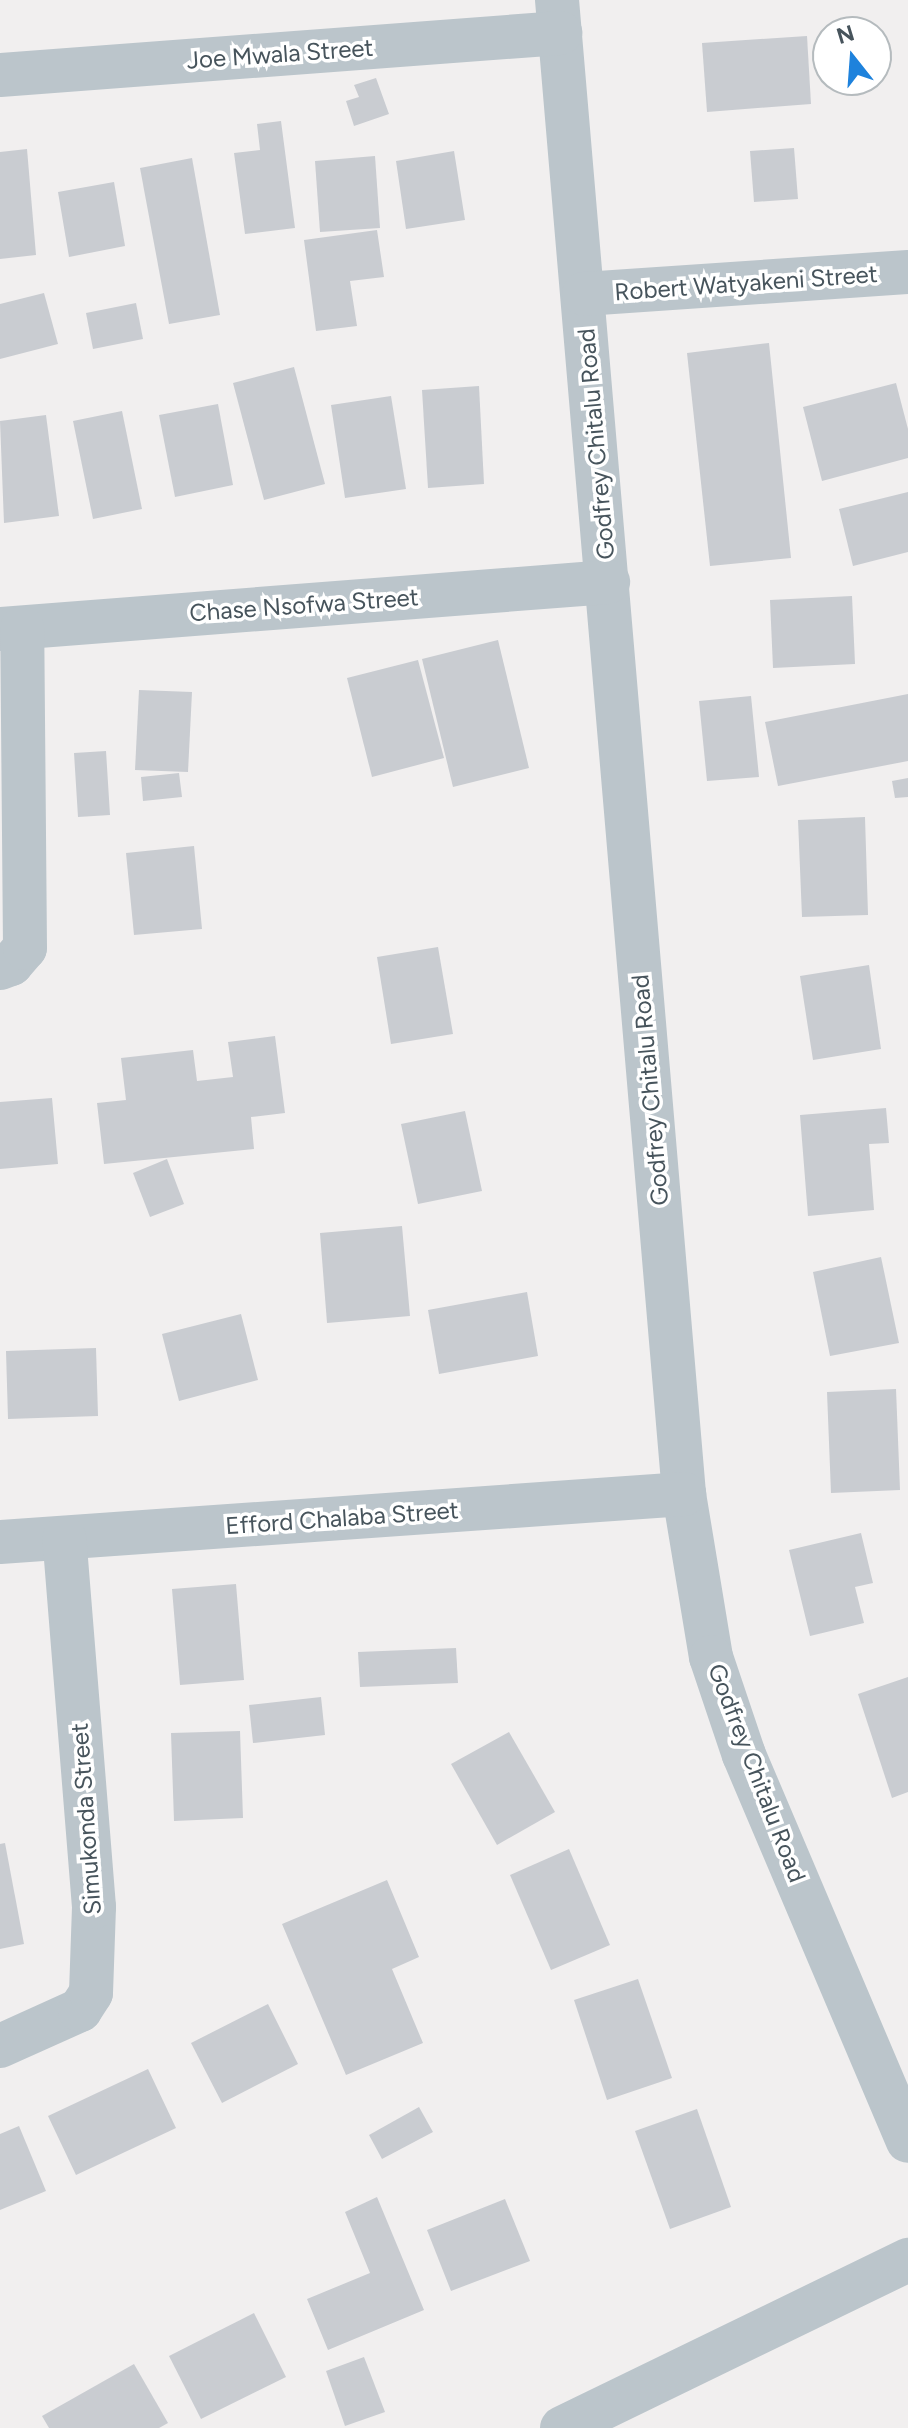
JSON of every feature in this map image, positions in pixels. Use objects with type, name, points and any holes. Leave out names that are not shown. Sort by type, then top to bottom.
[{"type":"street","name":"Joe Mwala Street","points":[[0,75],[558,17]]},
{"type":"street","name":"Godfrey Chitalu Road","points":[[558,17],[684,1494],[711,1657],[744,1755],[908,2141]]},
{"type":"street","name":"Robert Watyakeni Street","points":[[584,294],[908,272]]},
{"type":"street","name":"Chase Nsofwa Street","points":[[11,628],[608,582]]},
{"type":"street","points":[[0,968],[11,964],[25,948],[11,628]]},
{"type":"street","name":"Efford Chalaba Street","points":[[0,1542],[684,1494]]},
{"type":"street","name":"Simukonda Street","points":[[0,2046],[80,2010],[91,1993],[94,1907],[64,1538]]},
{"type":"street","points":[[562,2428],[908,2260]]},
{"type":"building","points":[[807,36],[811,104],[707,112],[702,43]]},
{"type":"building","points":[[376,78],[389,114],[354,126],[346,101],[359,97],[354,85]]},
{"type":"building","points":[[281,121],[295,228],[245,234],[234,153],[260,150],[257,124]]},
{"type":"building","points":[[794,148],[798,199],[754,202],[750,151]]},
{"type":"building","points":[[27,149],[36,255],[0,259],[0,152]]},
{"type":"building","points":[[454,151],[465,220],[406,229],[396,161]]},
{"type":"building","points":[[375,156],[380,228],[320,232],[315,161]]},
{"type":"building","points":[[192,158],[220,315],[169,324],[140,168]]},
{"type":"building","points":[[114,182],[125,246],[69,257],[58,192]]},
{"type":"building","points":[[377,230],[384,277],[350,281],[357,326],[316,331],[304,240]]},
{"type":"building","points":[[44,293],[58,344],[0,359],[0,304]]},
{"type":"building","points":[[136,303],[143,339],[93,349],[86,313]]},
{"type":"building","points":[[769,343],[791,558],[710,566],[687,353]]},
{"type":"building","points":[[294,367],[325,484],[264,500],[233,383]]},
{"type":"building","points":[[896,383],[908,429],[908,458],[822,481],[803,407]]},
{"type":"building","points":[[479,386],[484,484],[428,488],[422,390]]},
{"type":"building","points":[[391,396],[406,489],[345,498],[331,405]]},
{"type":"building","points":[[218,404],[233,485],[175,497],[159,415]]},
{"type":"building","points":[[122,411],[142,509],[93,519],[73,421]]},
{"type":"building","points":[[46,415],[59,516],[4,523],[0,421]]},
{"type":"building","points":[[908,492],[908,552],[853,566],[839,509]]},
{"type":"building","points":[[852,596],[855,664],[773,668],[770,600]]},
{"type":"building","points":[[498,640],[529,768],[453,787],[422,659]]},
{"type":"building","points":[[418,660],[444,758],[372,777],[347,678]]},
{"type":"building","points":[[139,690],[192,692],[188,772],[135,770]]},
{"type":"building","points":[[908,694],[908,761],[778,786],[765,722]]},
{"type":"building","points":[[751,696],[759,777],[707,781],[699,701]]},
{"type":"building","points":[[106,751],[110,815],[78,817],[74,753]]},
{"type":"building","points":[[179,773],[182,797],[143,801],[141,777]]},
{"type":"building","points":[[908,778],[908,797],[895,798],[892,781]]},
{"type":"building","points":[[865,817],[868,915],[802,917],[798,820]]},
{"type":"building","points":[[194,846],[202,929],[134,935],[126,853]]},
{"type":"building","points":[[438,947],[453,1034],[391,1044],[377,957]]},
{"type":"building","points":[[869,965],[881,1049],[813,1060],[800,976]]},
{"type":"building","points":[[275,1036],[285,1113],[251,1117],[254,1149],[104,1164],[97,1103],[126,1100],[121,1058],[193,1050],[197,1081],[233,1077],[228,1042]]},
{"type":"building","points":[[52,1098],[58,1164],[0,1169],[0,1102]]},
{"type":"building","points":[[886,1108],[889,1143],[869,1144],[874,1210],[808,1216],[800,1115]]},
{"type":"building","points":[[465,1111],[482,1191],[418,1204],[401,1124]]},
{"type":"building","points":[[167,1159],[184,1204],[150,1217],[133,1173]]},
{"type":"building","points":[[402,1226],[410,1316],[327,1323],[320,1233]]},
{"type":"building","points":[[881,1257],[899,1343],[830,1356],[813,1272]]},
{"type":"building","points":[[527,1292],[538,1356],[439,1374],[428,1310]]},
{"type":"building","points":[[241,1314],[258,1380],[179,1401],[162,1334]]},
{"type":"building","points":[[96,1348],[98,1416],[8,1419],[6,1351]]},
{"type":"building","points":[[896,1389],[900,1490],[831,1493],[827,1392]]},
{"type":"building","points":[[861,1533],[873,1583],[855,1587],[864,1623],[810,1636],[789,1550]]},
{"type":"building","points":[[236,1584],[244,1680],[180,1685],[172,1589]]},
{"type":"building","points":[[456,1648],[458,1683],[360,1687],[358,1652]]},
{"type":"building","points":[[908,1677],[908,1792],[892,1798],[858,1694]]},
{"type":"building","points":[[321,1697],[325,1735],[253,1743],[249,1705]]},
{"type":"building","points":[[240,1731],[243,1818],[174,1821],[171,1733]]},
{"type":"building","points":[[509,1732],[555,1812],[497,1845],[451,1764]]},
{"type":"building","points":[[5,1843],[24,1944],[0,1949],[0,1844]]},
{"type":"building","points":[[569,1849],[610,1945],[551,1970],[510,1875]]},
{"type":"building","points":[[387,1880],[419,1957],[392,1969],[423,2043],[346,2075],[282,1924]]},
{"type":"building","points":[[638,1979],[672,2078],[607,2100],[574,2000]]},
{"type":"building","points":[[268,2004],[298,2064],[222,2103],[191,2043]]},
{"type":"building","points":[[148,2069],[176,2128],[76,2175],[48,2116]]},
{"type":"building","points":[[419,2107],[433,2132],[382,2159],[369,2135]]},
{"type":"building","points":[[697,2109],[731,2207],[670,2229],[635,2131]]},
{"type":"building","points":[[19,2126],[46,2191],[0,2210],[0,2134]]},
{"type":"building","points":[[377,2197],[424,2310],[328,2350],[307,2299],[370,2273],[345,2212]]},
{"type":"building","points":[[505,2199],[530,2261],[451,2291],[427,2230]]},
{"type":"building","points":[[254,2313],[286,2377],[201,2419],[169,2356]]},
{"type":"building","points":[[364,2357],[385,2412],[345,2426],[326,2371]]},
{"type":"building","points":[[134,2364],[168,2423],[159,2428],[49,2428],[42,2416]]}]
